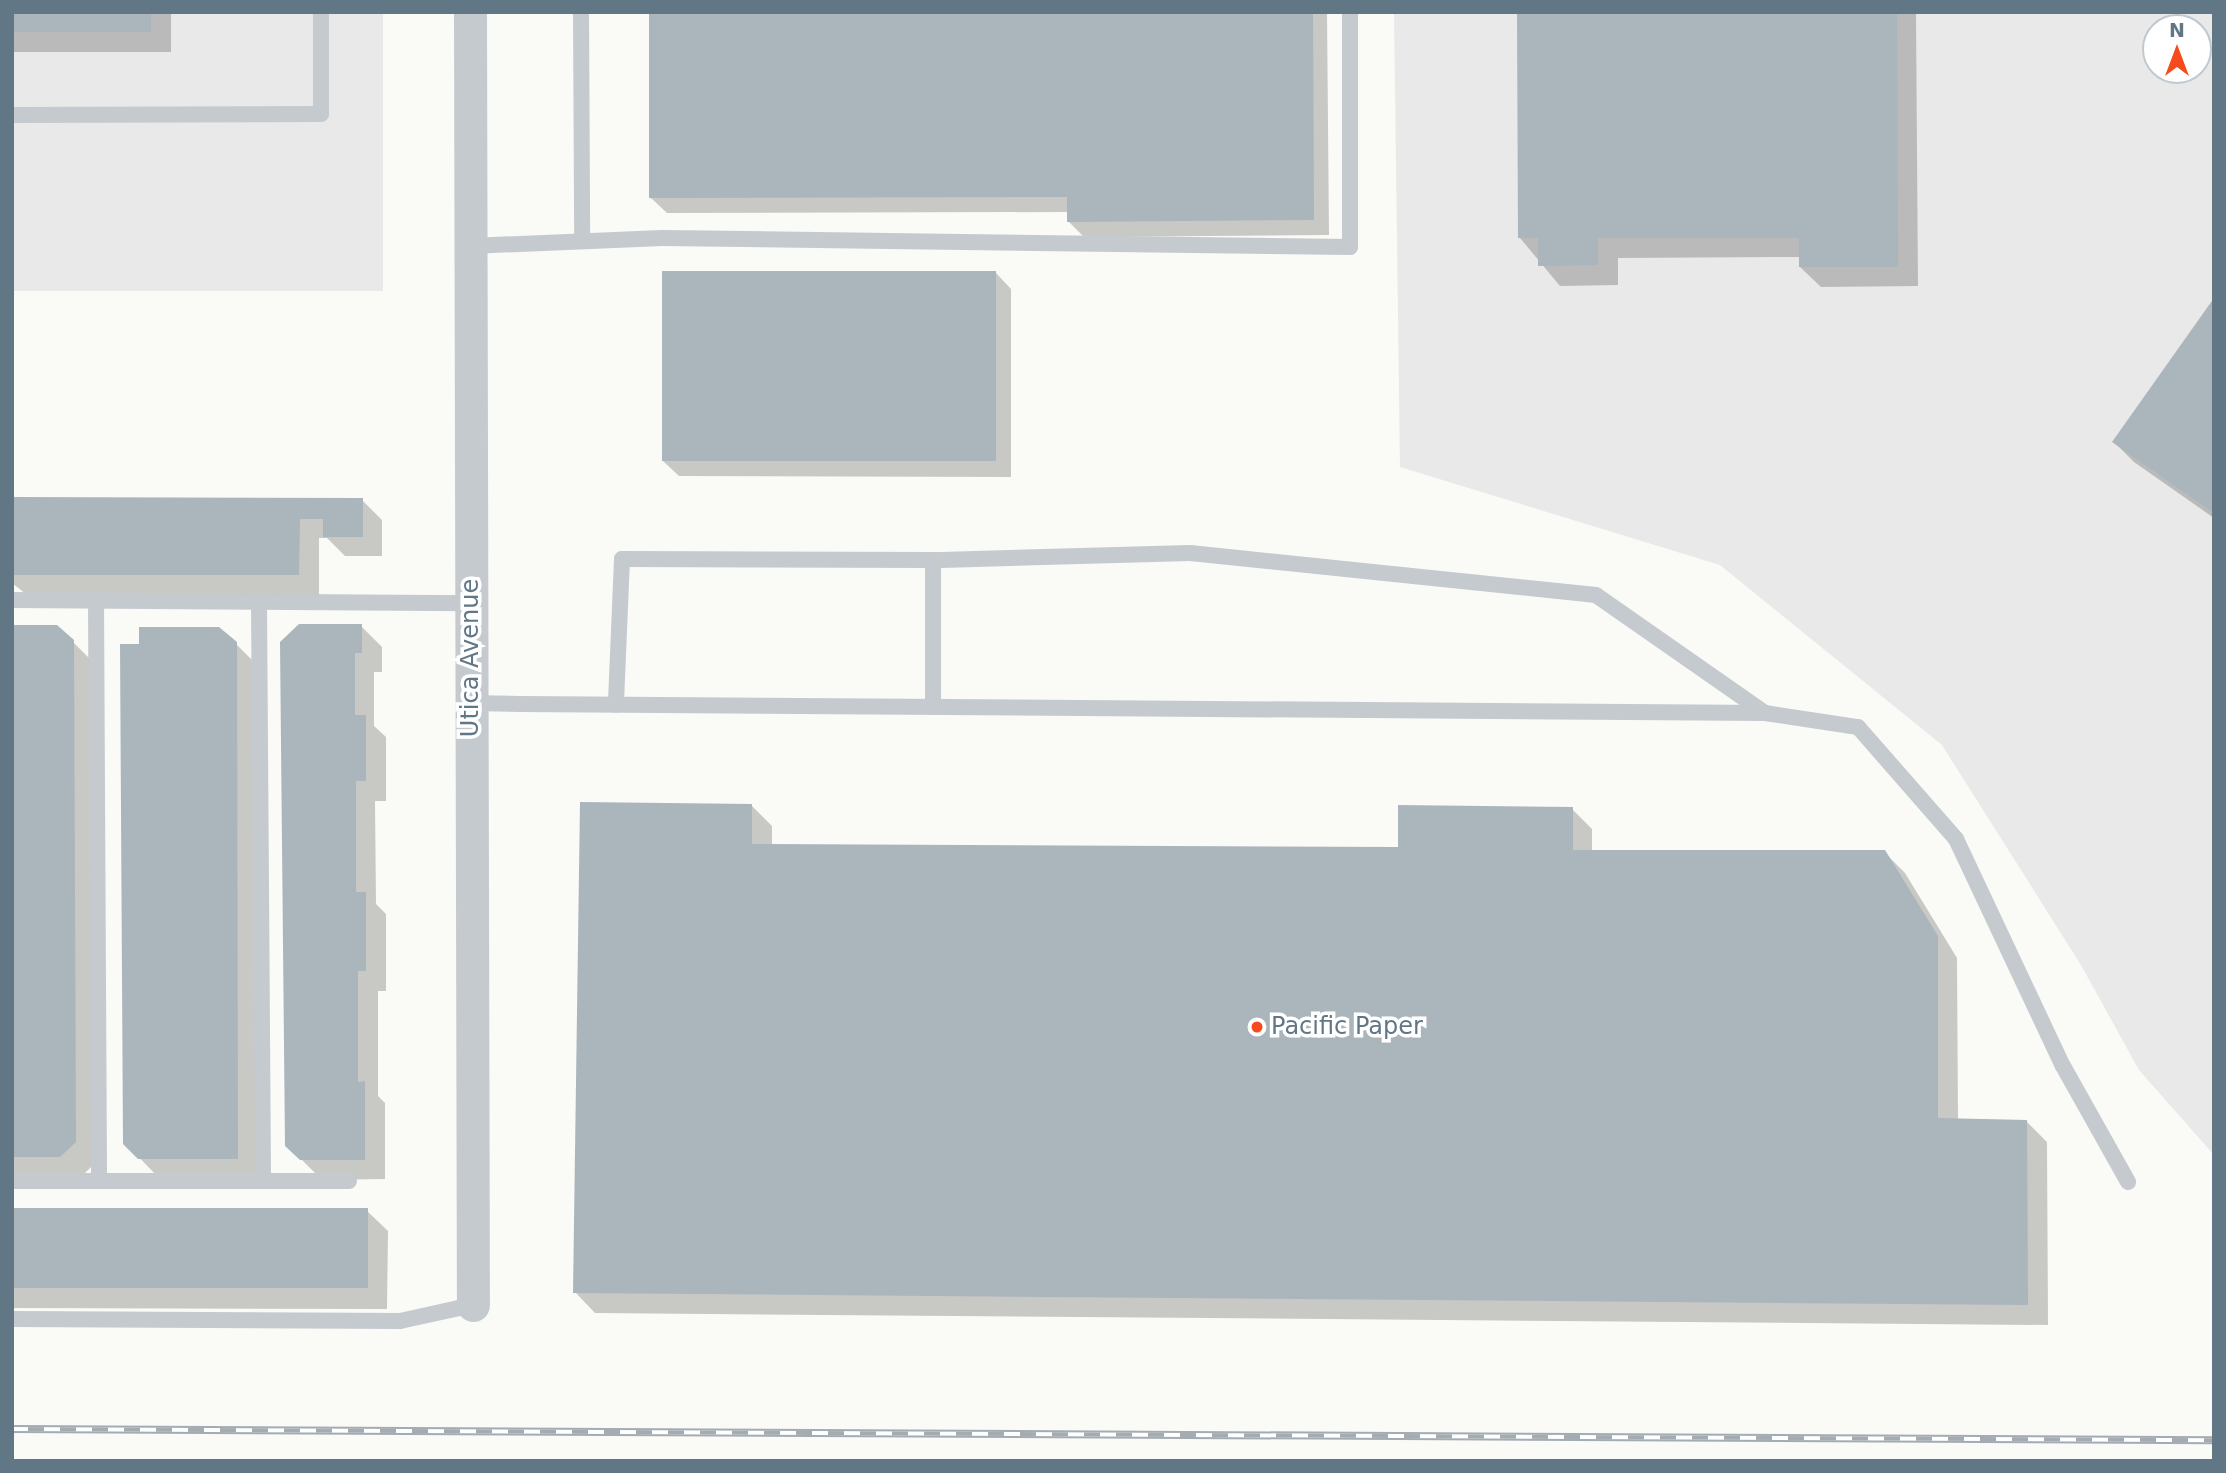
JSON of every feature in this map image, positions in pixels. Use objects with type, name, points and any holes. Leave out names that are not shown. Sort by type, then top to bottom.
[{"type":"street","name":"Utica Avenue","points":[[470,12],[472,1305]]},
{"type":"lane","points":[[12,115],[321,114],[321,12]]},
{"type":"lane","points":[[581,12],[582,241]]},
{"type":"lane","points":[[470,246],[662,238],[1350,247],[1350,12]]},
{"type":"lane","points":[[616,705],[622,559],[933,560],[1189,553],[1596,596],[1765,713]]},
{"type":"lane","points":[[933,560],[933,707]]},
{"type":"lane","points":[[12,600],[471,603]]},
{"type":"lane","points":[[96,600],[99,1181]]},
{"type":"lane","points":[[259,602],[263,1181]]},
{"type":"lane","points":[[471,703],[1765,713],[1858,727],[1956,839],[2063,1066],[2128,1182]]},
{"type":"lane","points":[[12,1181],[349,1181]]},
{"type":"lane","points":[[12,1319],[400,1321],[472,1305]]},
{"type":"shaded area","points":[[12,12],[383,12],[383,291],[12,291]]},
{"type":"shaded area","points":[[1394,12],[2214,12],[2214,1155],[2139,1070],[2081,965],[1942,745],[1720,565],[1400,467]]},
{"type":"building","points":[[12,12],[151,12],[151,32],[12,32]]},
{"type":"building","points":[[649,12],[1313,12],[1314,220],[1067,222],[1067,197],[649,198]]},
{"type":"building","points":[[1517,12],[1897,12],[1898,267],[1799,267],[1799,238],[1598,238],[1598,265],[1538,266],[1538,238],[1518,238]]},
{"type":"building","points":[[662,271],[996,271],[996,461],[662,461]]},
{"type":"building","points":[[2214,298],[2214,513],[2112,442]]},
{"type":"building","points":[[12,497],[363,498],[363,537],[323,537],[323,519],[300,519],[299,575],[12,575]]},
{"type":"building","points":[[299,624],[362,624],[362,653],[355,653],[355,715],[366,715],[366,781],[356,781],[356,892],[366,892],[366,971],[358,971],[358,1082],[365,1081],[365,1160],[300,1160],[285,1146],[280,642]]},
{"type":"building","points":[[12,625],[57,625],[74,640],[76,1142],[60,1157],[12,1157]]},
{"type":"building","points":[[139,627],[219,627],[237,642],[238,1159],[138,1159],[123,1144],[120,644],[139,644]]},
{"type":"building","name":"Pacific Paper","points":[[580,802],[752,804],[752,844],[1398,847],[1398,805],[1573,807],[1573,850],[1885,850],[1938,936],[1938,1118],[2027,1120],[2028,1305],[573,1293]]},
{"type":"building","points":[[12,1208],[368,1208],[368,1288],[12,1288]]},
{"type":"railway","points":[[12,1429],[2214,1440]]},
{"type":"place","name":"Pacific Paper","points":[[1257,1027]]}]
